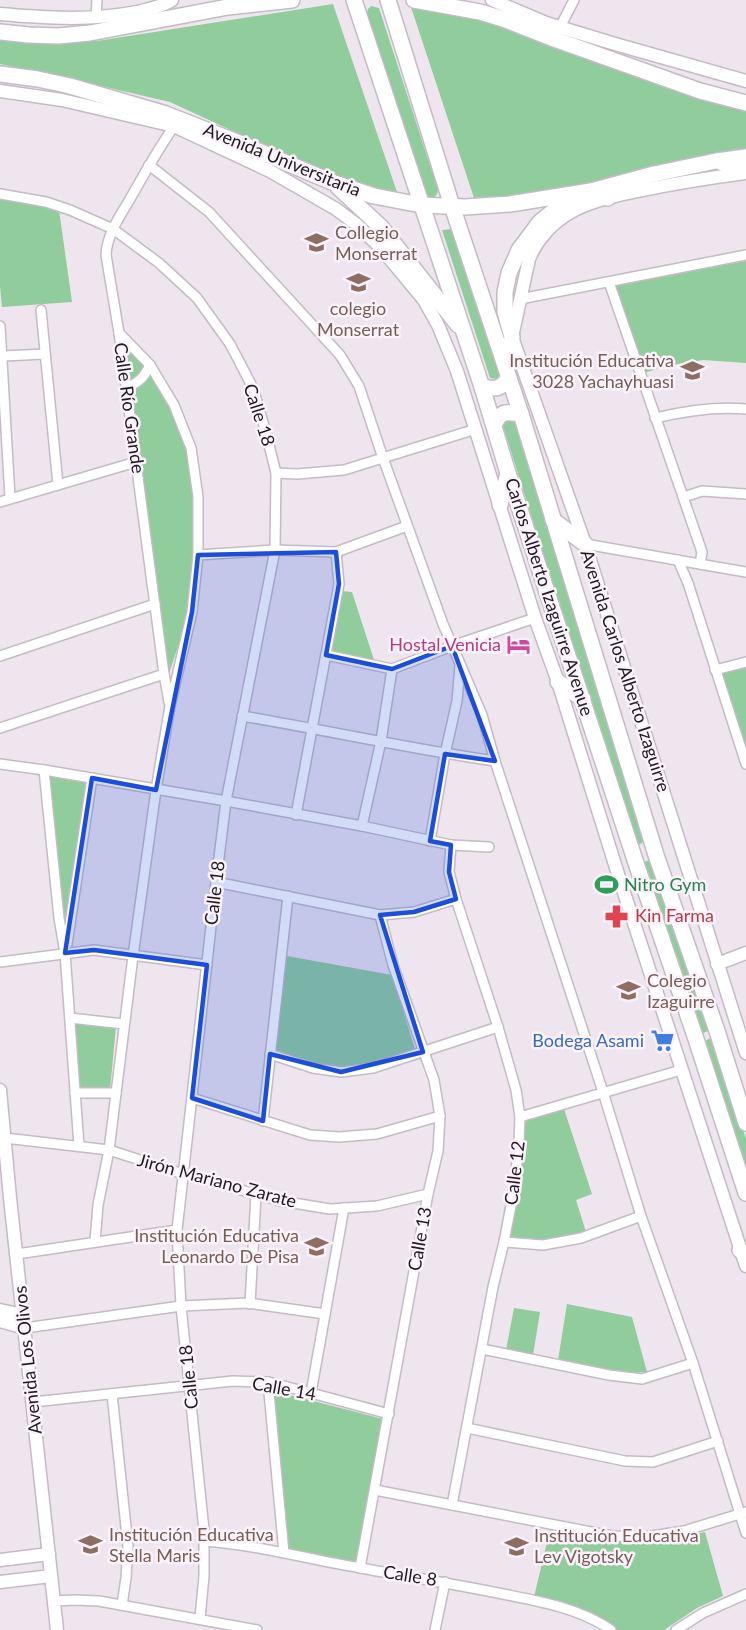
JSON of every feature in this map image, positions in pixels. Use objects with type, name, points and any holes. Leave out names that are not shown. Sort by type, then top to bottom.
[{"type":"main road","points":[[0,32],[58,36],[90,33],[170,8],[292,0]]},
{"type":"main road","name":"Carlos Alberto Izaguirre Avenue","points":[[354,0],[746,1193]]},
{"type":"main road","name":"Carlos Alberto Izaguirre Avenue","points":[[388,0],[452,206],[521,414],[656,855],[746,1123]]},
{"type":"main road","points":[[414,0],[480,12],[557,33],[700,91],[746,103]]},
{"type":"main road","points":[[465,0],[480,12]]},
{"type":"main road","name":"Avenida Universitaria","points":[[0,74],[38,79],[102,94],[166,114],[242,144],[271,164],[374,196],[421,205],[465,207],[510,204],[591,191],[654,174],[746,157]]},
{"type":"main road","points":[[717,161],[746,172]]},
{"type":"main road","points":[[334,183],[381,227],[466,336]]},
{"type":"main road","points":[[482,387],[503,386],[508,374],[512,337],[505,312],[505,292],[509,273],[519,250],[540,222],[562,204],[591,191],[608,198]]},
{"type":"main road","points":[[400,271],[418,277]]},
{"type":"main road","points":[[488,313],[512,337]]},
{"type":"main road","points":[[494,424],[498,417],[507,412],[521,414]]},
{"type":"main road","points":[[500,506],[508,473]]},
{"type":"main road","points":[[553,520],[585,544]]},
{"type":"main road","points":[[558,682],[583,699]]},
{"type":"main road","points":[[636,863],[642,851],[656,855]]},
{"type":"street","points":[[96,17],[97,0]]},
{"type":"street","points":[[492,0],[546,23],[557,33],[615,44],[746,81]]},
{"type":"street","points":[[557,33],[574,0]]},
{"type":"street","points":[[0,14],[48,18],[96,17],[170,8]]},
{"type":"street","name":"Avenida Universitaria","points":[[0,91],[62,100],[174,126],[271,164],[343,214],[380,247],[400,271]]},
{"type":"street","name":"Calle Río Grande","points":[[170,706],[119,333],[106,255],[113,229],[174,126]]},
{"type":"street","points":[[149,165],[209,212],[340,355],[359,386],[407,526],[452,646],[482,715],[641,1216],[743,1513],[746,1533]]},
{"type":"street","points":[[512,337],[529,259],[534,248],[542,235],[571,212],[608,198],[684,181],[746,172]]},
{"type":"street","name":"Calle 18","points":[[0,194],[46,202],[113,229],[159,263],[197,298],[230,344],[253,388],[276,473],[274,550],[226,801],[177,1230],[204,1541],[204,1576],[200,1618]]},
{"type":"street","points":[[521,295],[609,282],[746,255]]},
{"type":"street","points":[[400,271],[424,300],[438,325],[457,371],[558,682],[616,871],[746,1266]]},
{"type":"street","points":[[609,282],[702,552],[700,564]]},
{"type":"street","points":[[41,310],[58,484]]},
{"type":"street","points":[[0,326],[10,498]]},
{"type":"street","points":[[95,1242],[98,1206],[109,1150],[156,790],[170,706],[192,612],[198,555],[198,497],[191,448],[174,405],[150,366],[119,333]]},
{"type":"street","name":"Avenida Carlos Alberto Izaguirre","points":[[512,337],[585,544],[746,1053]]},
{"type":"street","points":[[3,356],[45,354]]},
{"type":"street","points":[[126,387],[144,377],[150,366]]},
{"type":"street","points":[[655,418],[685,411],[746,409]]},
{"type":"street","points":[[276,473],[297,474],[344,470],[476,429]]},
{"type":"street","points":[[0,502],[136,462]]},
{"type":"street","points":[[684,498],[702,491],[746,494]]},
{"type":"street","points":[[198,555],[274,550],[336,552],[407,526]]},
{"type":"street","points":[[585,544],[746,572]]},
{"type":"street","points":[[296,815],[339,584],[336,552]]},
{"type":"street","points":[[678,560],[688,583],[746,764]]},
{"type":"street","points":[[0,656],[155,604]]},
{"type":"street","points":[[326,655],[392,669],[536,618]]},
{"type":"street","points":[[715,670],[746,662]]},
{"type":"street","points":[[430,841],[457,701],[460,664]]},
{"type":"street","points":[[362,826],[381,741],[392,669]]},
{"type":"street","points":[[0,728],[164,674]]},
{"type":"street","points":[[242,716],[445,754],[495,761]]},
{"type":"street","points":[[0,764],[226,801],[451,845],[489,847]]},
{"type":"street","points":[[44,770],[59,918],[65,953],[79,1146]]},
{"type":"street","points":[[65,953],[92,778]]},
{"type":"street","name":"Calle 12","points":[[451,845],[450,872],[456,899],[498,1027],[516,1090],[520,1117],[514,1190],[493,1287],[452,1505]]},
{"type":"street","points":[[216,882],[380,915],[414,912],[456,899]]},
{"type":"street","points":[[263,1120],[288,896]]},
{"type":"street","name":"Calle 13","points":[[360,1568],[428,1194],[438,1151],[440,1116],[434,1080],[393,965],[380,915]]},
{"type":"street","points":[[0,962],[94,950],[207,965]]},
{"type":"street","points":[[717,964],[746,954]]},
{"type":"street","points":[[70,1018],[124,1024]]},
{"type":"street","points":[[270,1054],[312,1068],[341,1072],[373,1068],[498,1027]]},
{"type":"street","points":[[520,1117],[681,1070]]},
{"type":"street","name":"Avenida Los Olivos","points":[[0,1090],[5,1138],[5,1201],[17,1254],[57,1630]]},
{"type":"street","points":[[75,1093],[116,1093]]},
{"type":"street","points":[[192,1098],[310,1135],[339,1137],[377,1134],[440,1116]]},
{"type":"street","name":"Jirón Mariano Zarate","points":[[5,1138],[109,1150],[281,1202],[330,1209],[377,1206],[428,1194]]},
{"type":"street","points":[[250,1304],[256,1194]]},
{"type":"street","points":[[311,1392],[344,1208]]},
{"type":"street","points":[[504,1242],[543,1245],[571,1240],[641,1216]]},
{"type":"street","points":[[17,1254],[177,1230]]},
{"type":"street","points":[[0,1321],[25,1328],[182,1306],[250,1304],[325,1314]]},
{"type":"street","points":[[0,1310],[23,1315]]},
{"type":"street","points":[[482,1349],[609,1375],[642,1379],[693,1363]]},
{"type":"street","name":"Calle 14","points":[[33,1402],[232,1381],[268,1382],[389,1414]]},
{"type":"street","points":[[268,1382],[284,1552]]},
{"type":"street","points":[[112,1394],[128,1546],[122,1605]]},
{"type":"street","points":[[467,1428],[625,1461],[653,1462],[718,1441]]},
{"type":"street","points":[[375,1490],[612,1536],[645,1537],[684,1532],[743,1513]]},
{"type":"street","name":"Calle 8","points":[[204,1541],[284,1552],[538,1601],[587,1616],[611,1630]]},
{"type":"street","points":[[0,1560],[49,1554]]},
{"type":"street","points":[[0,1582],[51,1576]]},
{"type":"street","points":[[435,1630],[445,1582]]},
{"type":"street","points":[[676,1630],[703,1613],[746,1594]]},
{"type":"street","points":[[54,1601],[75,1599],[99,1601],[257,1630]]},
{"type":"highlighted area","points":[[336,552],[339,584],[326,655],[392,669],[452,646],[495,761],[445,754],[430,841],[451,845],[449,872],[456,899],[414,912],[380,915],[423,1052],[341,1072],[270,1054],[263,1121],[192,1098],[207,965],[94,950],[65,953],[92,778],[156,790],[192,612],[198,555]]},
{"type":"green space","points":[[333,4],[398,195],[343,182],[170,102],[0,64],[0,38],[97,41]]},
{"type":"green space","points":[[410,4],[478,17],[746,108],[746,153],[543,191],[475,201]]},
{"type":"green space","points":[[371,6],[379,8],[438,190],[434,198],[426,194],[367,13]]},
{"type":"green space","points":[[0,198],[59,210],[72,302],[2,307]]},
{"type":"green space","points":[[452,229],[501,373],[497,379],[490,378],[442,230]]},
{"type":"green space","points":[[746,261],[746,363],[703,360],[666,366],[644,373],[615,285]]},
{"type":"green space","points":[[123,345],[150,372],[172,408],[187,454],[193,496],[193,555],[188,611],[168,676]]},
{"type":"green space","points":[[508,420],[515,421],[648,842],[643,842],[636,847],[503,426]]},
{"type":"green space","points":[[342,591],[352,592],[374,660],[330,652]]},
{"type":"green space","points":[[746,666],[746,750],[722,674]]},
{"type":"green space","points":[[47,774],[89,781],[68,918],[61,915]]},
{"type":"green space","points":[[650,860],[711,1030],[700,1034],[642,865]]},
{"type":"green space","points":[[287,956],[392,975],[415,1049],[375,1062],[343,1067],[318,1065],[275,1052]]},
{"type":"green space","points":[[74,1021],[116,1026],[110,1090],[80,1089]]},
{"type":"green space","points":[[713,1037],[746,1139],[746,1174],[703,1042]]},
{"type":"green space","points":[[564,1109],[592,1194],[576,1200],[586,1232],[552,1240],[509,1239],[524,1120]]},
{"type":"green space","points":[[567,1304],[632,1317],[647,1372],[628,1373],[558,1360]]},
{"type":"green space","points":[[514,1308],[540,1312],[533,1355],[506,1350]]},
{"type":"green space","points":[[271,1390],[383,1419],[356,1563],[287,1550]]},
{"type":"green space","points":[[550,1530],[628,1542],[664,1540],[705,1532],[723,1596],[697,1608],[664,1630],[617,1630],[605,1622],[534,1597]]},
{"type":"place","name":"Collegio Monserrat","points":[[317,243]]},
{"type":"place","name":"colegio Monserrat","points":[[358,283]]},
{"type":"place","name":"Institución Educativa 3028 Yachayhuasi","points":[[692,371]]},
{"type":"place","name":"Hostal Venicia","points":[[519,645]]},
{"type":"place","name":"Nitro Gym","points":[[606,885]]},
{"type":"place","name":"Kin Farma","points":[[617,916]]},
{"type":"place","name":"Colegio Izaguirre","points":[[629,991]]},
{"type":"place","name":"Bodega Asami","points":[[662,1041]]},
{"type":"place","name":"Institución Educativa Leonardo De Pisa","points":[[317,1246]]},
{"type":"place","name":"Institución Educativa Stella Maris","points":[[91,1545]]},
{"type":"place","name":"Institución Educativa Lev Vigotsky","points":[[516,1546]]}]
